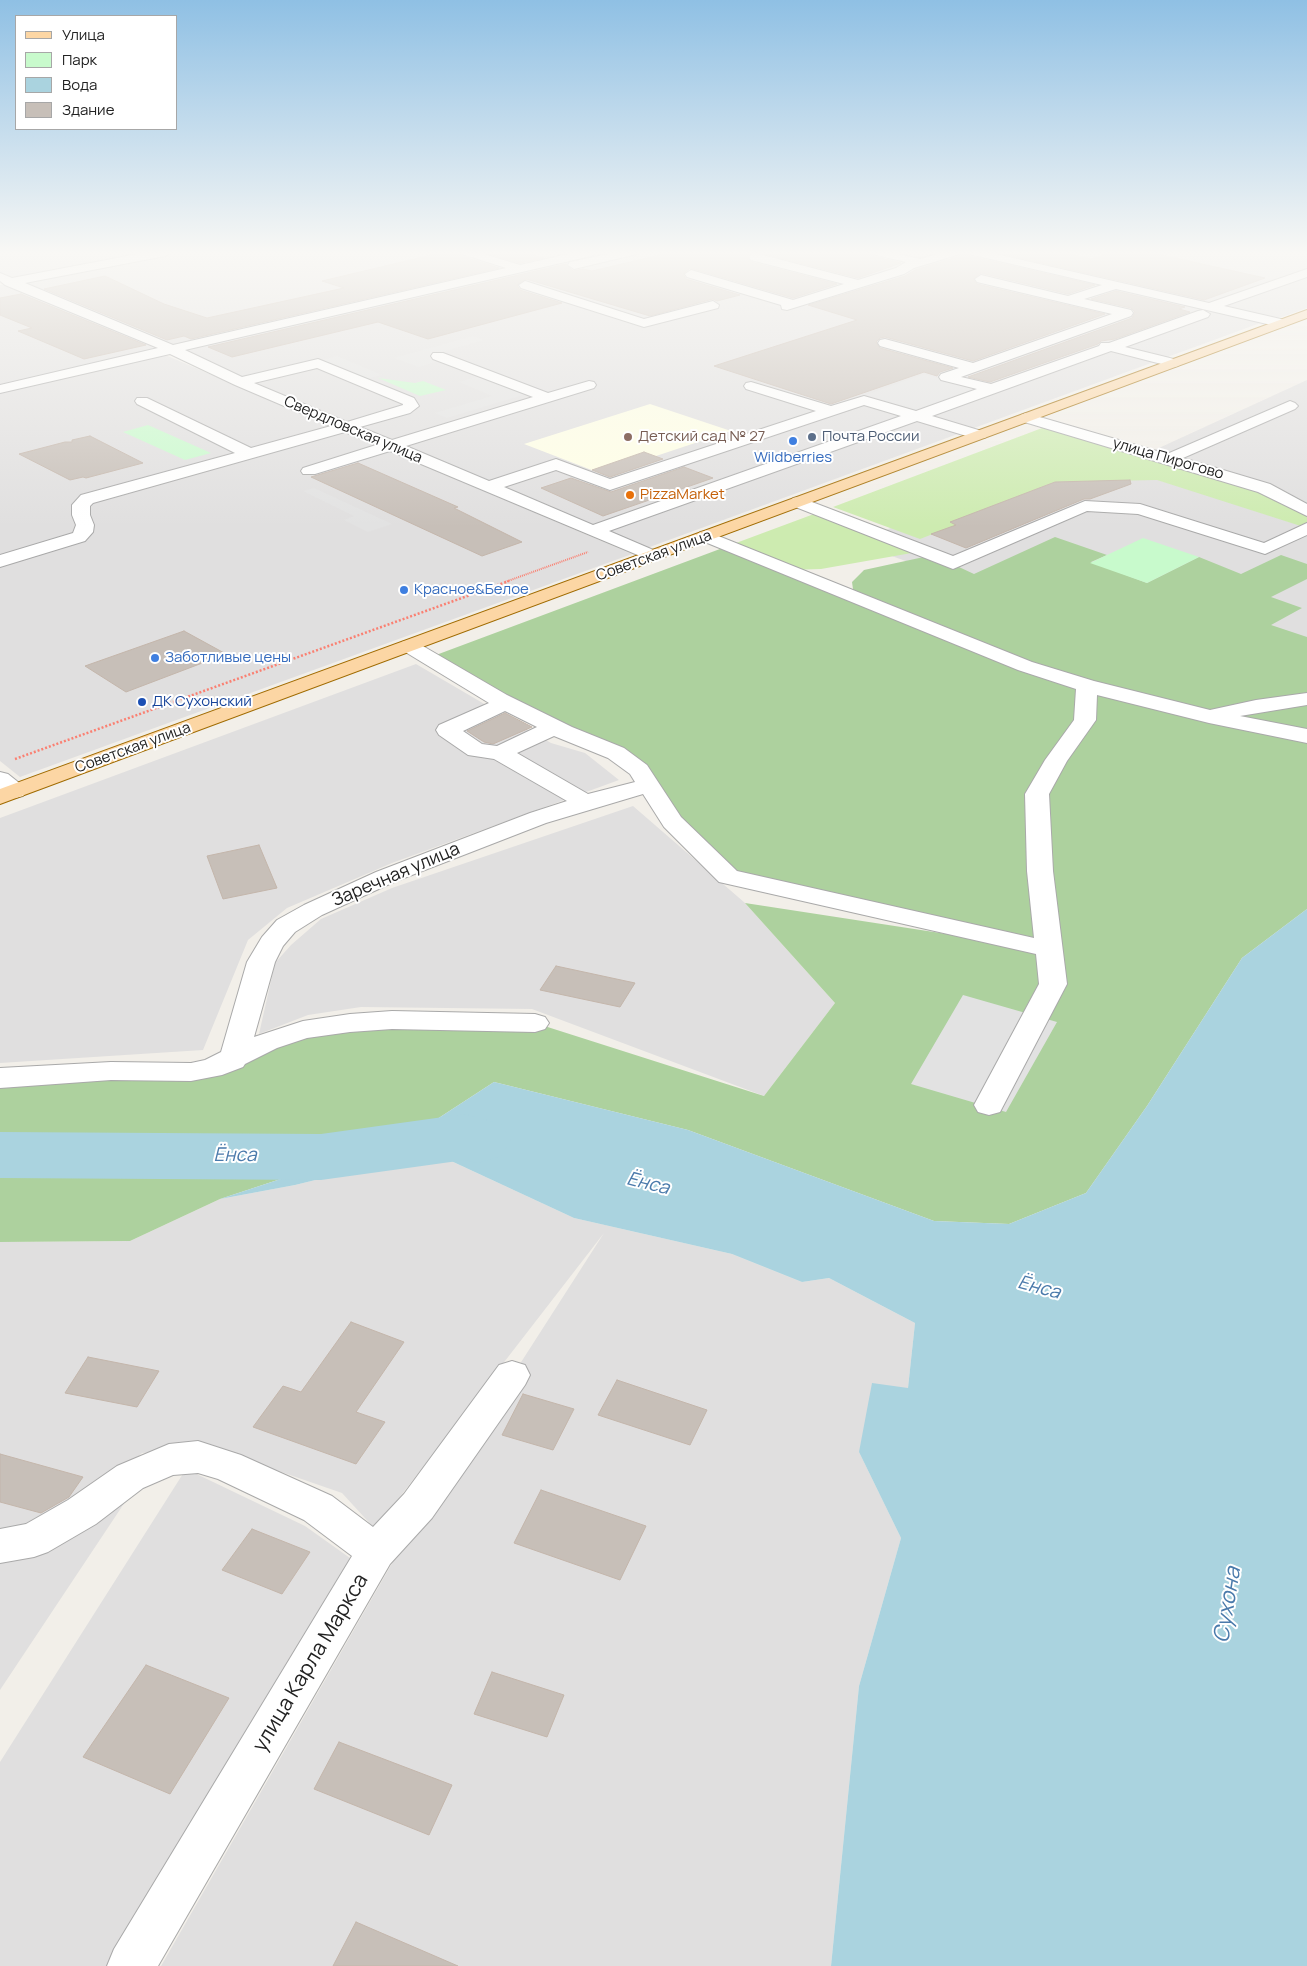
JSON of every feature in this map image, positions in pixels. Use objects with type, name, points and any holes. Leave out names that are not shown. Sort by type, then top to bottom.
[{"type":"main road","name":"Советская улица","points":[[6,782],[409,646],[1225,344]]},
{"type":"street","name":"Свердловская улица","points":[[157,344],[240,382],[652,556]]},
{"type":"street","points":[[0,389],[196,344]]},
{"type":"street","points":[[888,344],[972,367]]},
{"type":"street","points":[[992,389],[946,376],[1037,344]]},
{"type":"street","points":[[1097,344],[1173,363]]},
{"type":"street","points":[[593,531],[1118,344]]},
{"type":"street","points":[[438,356],[548,398]]},
{"type":"street","points":[[0,561],[79,537],[84,532],[85,525],[81,515],[81,505],[87,499],[405,410],[411,406],[409,401],[318,363],[240,382]]},
{"type":"street","points":[[309,471],[589,385]]},
{"type":"street","points":[[751,386],[831,411]]},
{"type":"street","points":[[488,487],[556,464],[610,485],[864,400],[979,435]]},
{"type":"street","points":[[142,401],[248,453]]},
{"type":"street","points":[[1168,459],[1290,406]]},
{"type":"street","name":"улица Пирогово","points":[[1026,418],[1264,488],[1307,511]]},
{"type":"street","points":[[704,454],[784,484],[807,499],[953,563],[1085,506],[1140,509],[1265,549],[1307,528]]},
{"type":"street","points":[[706,536],[1025,666],[1087,686],[1209,716],[1307,736]]},
{"type":"street","points":[[409,646],[506,703],[554,727],[616,753],[639,770],[672,822],[728,877],[1049,949]]},
{"type":"street","points":[[989,1104],[1053,984],[1040,871],[1037,794],[1056,760],[1085,720],[1087,686]]},
{"type":"street","points":[[1209,716],[1256,706],[1307,699]]},
{"type":"street","points":[[506,703],[447,730],[476,750],[500,753],[587,803]]},
{"type":"street","points":[[500,753],[554,727]]},
{"type":"street","name":"Заречная улица","points":[[233,1060],[261,962],[271,943],[286,926],[313,910],[385,877],[538,818],[648,786]]},
{"type":"street","points":[[0,1078],[111,1071],[191,1072],[212,1068],[233,1060],[267,1042],[304,1030],[350,1023],[392,1020],[535,1023]]},
{"type":"street","name":"улица Карла Маркса","points":[[131,1966],[376,1552],[418,1506],[512,1374]]},
{"type":"street","points":[[0,1546],[34,1540],[82,1512],[130,1477],[170,1460],[198,1457],[228,1466],[318,1508],[376,1552]]},
{"type":"path","points":[[6,782],[617,542]]},
{"type":"shaded area","points":[[0,344],[149,344],[160,350],[0,386]]},
{"type":"shaded area","points":[[164,344],[185,344],[171,347]]},
{"type":"shaded area","points":[[204,344],[1204,344],[647,548],[351,425],[177,350]]},
{"type":"shaded area","points":[[445,344],[471,344],[438,353],[451,357],[419,367],[394,358]]},
{"type":"shaded area","points":[[163,354],[632,554],[20,777],[0,761],[0,391]]},
{"type":"shaded area","points":[[337,356],[382,375],[367,379],[323,360]]},
{"type":"shaded area","points":[[924,374],[976,389],[917,410],[866,395]]},
{"type":"shaded area","points":[[480,376],[526,394],[447,418],[435,413],[492,396],[459,382]]},
{"type":"shaded area","points":[[1307,380],[1307,654],[1016,601],[856,543],[1049,459],[1100,475]]},
{"type":"shaded area","name":"Детский сад № 27","points":[[650,404],[731,431],[602,474],[524,444]]},
{"type":"shaded area","points":[[314,488],[392,524],[368,532],[344,520],[354,516],[303,491]]},
{"type":"shaded area","points":[[416,664],[551,743],[585,753],[619,780],[392,863],[287,908],[248,940],[203,1050],[0,1063],[0,818]]},
{"type":"shaded area","points":[[633,806],[745,903],[835,1003],[764,1096],[532,1009],[361,1007],[308,1015],[259,1034],[275,963],[291,945],[321,919],[392,888]]},
{"type":"shaded area","points":[[963,995],[1057,1022],[1006,1112],[911,1084]]},
{"type":"shaded area","points":[[449,1160],[574,1218],[732,1254],[802,1282],[829,1278],[915,1323],[908,1388],[859,1452],[901,1538],[859,1686],[831,1966],[161,1966],[394,1560],[604,1233],[375,1529],[342,1493],[212,1448],[142,1453],[55,1528],[0,1533],[0,1242],[130,1241],[220,1199],[295,1185],[340,1174],[415,1161]]},
{"type":"shaded area","points":[[186,1469],[305,1526],[350,1558],[107,1966],[0,1966],[0,1762]]},
{"type":"shaded area","points":[[133,1490],[0,1690],[0,1561]]},
{"type":"green space","points":[[378,378],[415,383],[423,381],[446,390],[420,396]]},
{"type":"green space","points":[[148,425],[211,453],[185,460],[123,432]]},
{"type":"green space","points":[[1050,425],[1234,478],[1307,511],[1307,528],[1157,480],[1055,482],[951,522],[956,525],[920,539],[833,507]]},
{"type":"green space","points":[[822,511],[923,551],[821,569],[788,570],[728,546]]},
{"type":"green space","points":[[1055,537],[1107,555],[1091,562],[1147,583],[1199,557],[1241,574],[1281,555],[1307,564],[1307,579],[1271,597],[1302,608],[1271,625],[1307,637],[1307,909],[1242,958],[1147,1106],[1086,1193],[1009,1224],[934,1221],[688,1130],[494,1082],[391,1149],[321,1157],[311,1169],[220,1199],[130,1241],[0,1242],[0,1078],[191,1072],[303,1030],[535,1023],[764,1096],[835,1003],[745,903],[1038,948],[728,877],[639,770],[428,658],[728,546],[854,596],[852,582],[864,570],[933,555],[974,574]]},
{"type":"green space","points":[[1143,538],[1199,557],[1147,583],[1090,563]]},
{"type":"water","name":"Сухона","points":[[1307,909],[1307,1966],[831,1966],[859,1686],[901,1538],[859,1452],[872,1383],[908,1388],[915,1323],[829,1278],[802,1282],[732,1254],[574,1218],[449,1160],[415,1161],[340,1174],[295,1185],[220,1199],[311,1169],[321,1157],[391,1149],[494,1082],[688,1130],[934,1221],[1009,1224],[1086,1193],[1147,1106],[1242,958]]},
{"type":"building","points":[[48,344],[146,345],[84,359]]},
{"type":"building","points":[[222,344],[287,344],[232,357],[208,347]]},
{"type":"building","points":[[783,344],[877,344],[880,348],[953,368],[940,372],[937,376],[924,372],[831,404],[714,366]]},
{"type":"building","points":[[910,344],[1021,344],[973,361]]},
{"type":"building","points":[[1060,344],[1098,344],[990,382],[968,377]]},
{"type":"building","points":[[90,436],[143,463],[86,478],[70,480],[19,454],[65,442],[72,442],[72,440]]},
{"type":"building","points":[[644,452],[663,459],[610,477],[592,470]]},
{"type":"building","points":[[358,463],[458,507],[454,508],[522,542],[482,556],[311,477]]},
{"type":"building","points":[[684,467],[713,478],[603,516],[541,488],[571,478],[611,492]]},
{"type":"building","points":[[1130,480],[1131,484],[1090,499],[1084,499],[966,548],[931,534],[956,525],[950,522],[1055,482]]},
{"type":"building","points":[[184,631],[226,654],[126,692],[85,666]]},
{"type":"building","points":[[505,713],[532,727],[493,744],[484,742],[467,731]]},
{"type":"building","points":[[259,845],[277,888],[223,899],[207,856]]},
{"type":"building","points":[[556,966],[635,983],[620,1007],[540,990]]},
{"type":"building","points":[[351,1322],[404,1342],[356,1412],[385,1422],[356,1464],[253,1427],[283,1386],[301,1392]]},
{"type":"building","points":[[88,1357],[159,1371],[137,1407],[65,1393]]},
{"type":"building","points":[[617,1380],[707,1410],[690,1445],[598,1415]]},
{"type":"building","points":[[523,1394],[574,1409],[553,1450],[502,1435]]},
{"type":"building","points":[[0,1454],[83,1477],[69,1497],[41,1513],[0,1502]]},
{"type":"building","points":[[541,1490],[646,1526],[620,1580],[514,1543]]},
{"type":"building","points":[[252,1529],[310,1552],[282,1594],[222,1570]]},
{"type":"building","points":[[146,1665],[229,1698],[170,1794],[83,1757]]},
{"type":"building","points":[[492,1672],[564,1695],[547,1737],[474,1714]]},
{"type":"building","points":[[339,1742],[452,1785],[429,1835],[314,1789]]},
{"type":"building","points":[[356,1922],[458,1966],[333,1966]]},
{"type":"waterway","name":"Ёнса","points":[[0,1155],[321,1157],[465,1137],[477,1140]]},
{"type":"place","name":"Детский сад № 27","points":[[628,437]]},
{"type":"place","name":"Почта России","points":[[812,437]]},
{"type":"place","name":"Wildberries","points":[[793,441]]},
{"type":"place","name":"PizzaMarket","points":[[630,495]]},
{"type":"place","name":"Красное&Белое","points":[[404,590]]},
{"type":"place","name":"Заботливые цены","points":[[155,658]]},
{"type":"place","name":"ДК Сухонский","points":[[142,702]]}]
